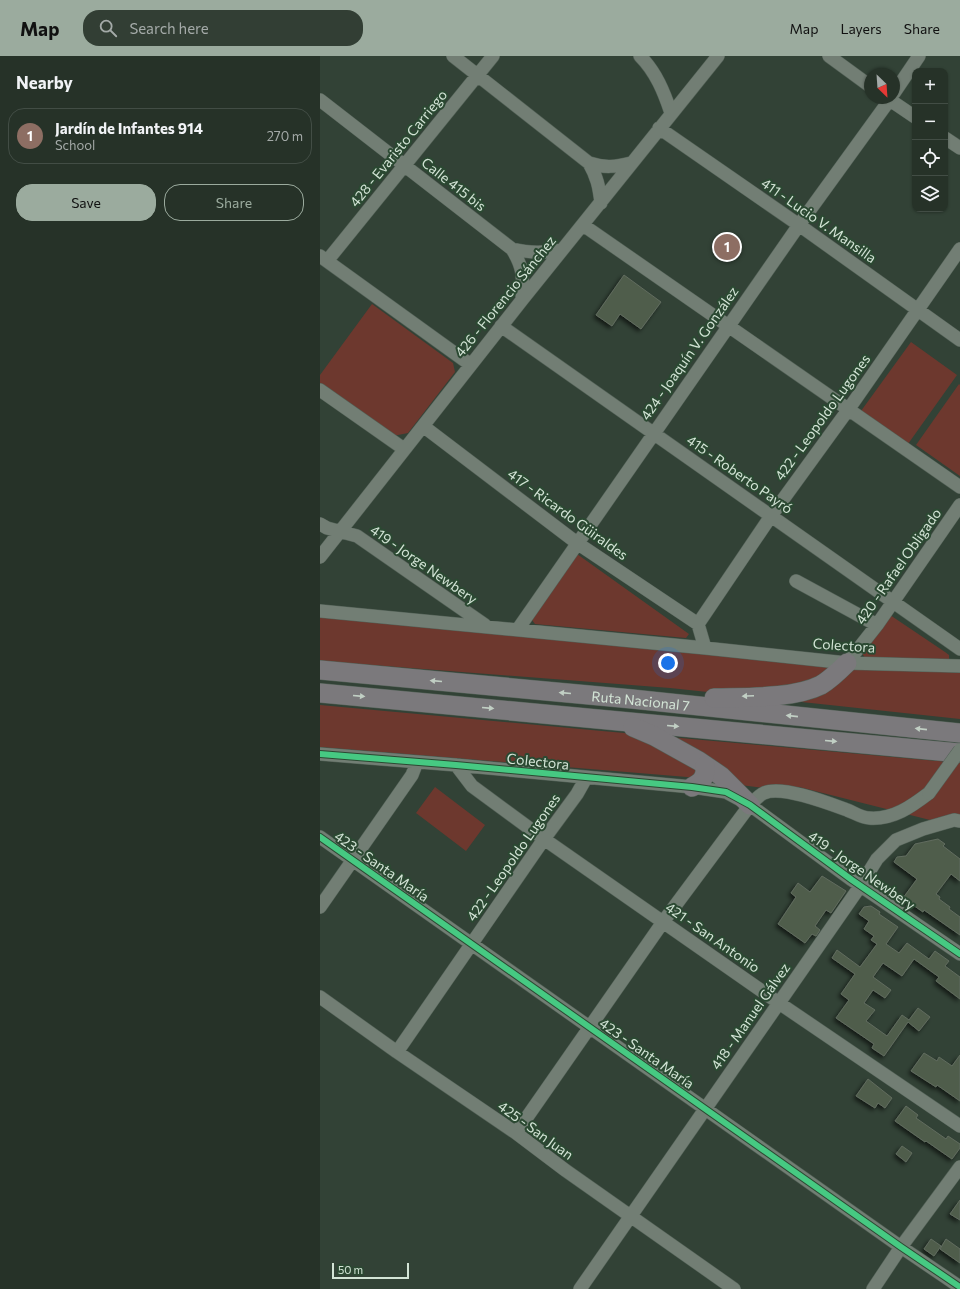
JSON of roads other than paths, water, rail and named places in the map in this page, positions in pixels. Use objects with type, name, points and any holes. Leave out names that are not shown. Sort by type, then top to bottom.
[{"type":"highway","points":[[632,700],[791,694],[820,685],[832,678],[847,663]]},
{"type":"highway","name":"Ruta Nacional 7","points":[[320,670],[960,732]]},
{"type":"highway","name":"Ruta Nacional 7","points":[[320,693],[960,752]]},
{"type":"highway","points":[[596,718],[634,728],[654,736],[699,761],[721,776],[750,805]]},
{"type":"highway","points":[[692,787],[700,783],[704,778],[706,774],[705,766]]},
{"type":"street","points":[[453,56],[589,163],[601,167],[619,167],[631,163]]},
{"type":"street","name":"428 - Evaristo Carriego","points":[[323,258],[404,165],[494,56]]},
{"type":"street","points":[[640,56],[658,80],[671,113]]},
{"type":"street","name":"426 - Florencio Sánchez","points":[[320,557],[501,326],[718,56]]},
{"type":"street","points":[[829,56],[864,82]]},
{"type":"street","name":"424 - Joaquín V. González","points":[[900,83],[919,56]]},
{"type":"street","name":"Calle 415 bis","points":[[320,100],[512,249],[520,261],[522,272],[522,300]]},
{"type":"street","name":"424 - Joaquín V. González","points":[[518,629],[728,326],[885,104]]},
{"type":"street","points":[[899,104],[912,115]]},
{"type":"street","name":"411 - Lucio V. Mansilla","points":[[659,128],[799,225],[960,340]]},
{"type":"street","points":[[948,140],[960,148]]},
{"type":"street","points":[[589,163],[596,175],[601,202]]},
{"type":"street","points":[[583,225],[960,487]]},
{"type":"street","name":"Calle 415 bis","points":[[512,249],[531,253],[562,250]]},
{"type":"street","name":"422 - Leopoldo Lugones","points":[[698,624],[771,516],[848,410],[960,250]]},
{"type":"street","points":[[323,258],[471,365]]},
{"type":"street","name":"415 - Roberto Payró","points":[[501,326],[960,648]]},
{"type":"street","points":[[320,390],[404,449]]},
{"type":"street","name":"417 - Ricardo Güiraldes","points":[[423,426],[577,543],[698,624]]},
{"type":"street","name":"420 - Rafael Obligado","points":[[847,663],[877,625],[960,505]]},
{"type":"street","name":"419 - Jorge Newbery","points":[[320,524],[327,528],[357,536],[486,626]]},
{"type":"street","points":[[796,581],[877,625]]},
{"type":"street","name":"Colectora","points":[[320,611],[518,629],[847,663],[960,666]]},
{"type":"street","points":[[698,624],[705,648]]},
{"type":"street","points":[[516,1133],[663,922],[750,805],[763,793],[774,791],[797,794],[828,802],[869,818],[892,816],[916,803],[929,793],[960,752]]},
{"type":"street","name":"Colectora","points":[[320,754],[692,787],[726,792],[750,805]]},
{"type":"street","points":[[320,907],[412,776],[417,762]]},
{"type":"street","name":"421 - San Antonio","points":[[456,765],[472,786],[544,839],[778,1003],[960,1126]]},
{"type":"street","name":"422 - Leopoldo Lugones","points":[[397,1052],[544,839],[577,794],[586,778]]},
{"type":"street","name":"419 - Jorge Newbery","points":[[750,805],[860,885],[960,954]]},
{"type":"street","name":"418 - Manuel Gálvez","points":[[580,1289],[877,859],[896,840],[923,829],[954,820],[960,821]]},
{"type":"street","name":"423 - Santa María","points":[[320,837],[901,1247],[960,1287]]},
{"type":"street","name":"425 - San Juan","points":[[320,997],[397,1052],[516,1133],[564,1170],[734,1289]]},
{"type":"street","points":[[872,1289],[960,1167]]},
{"type":"place","name":"Jardín de Infantes 914","points":[[727,247]]}]
